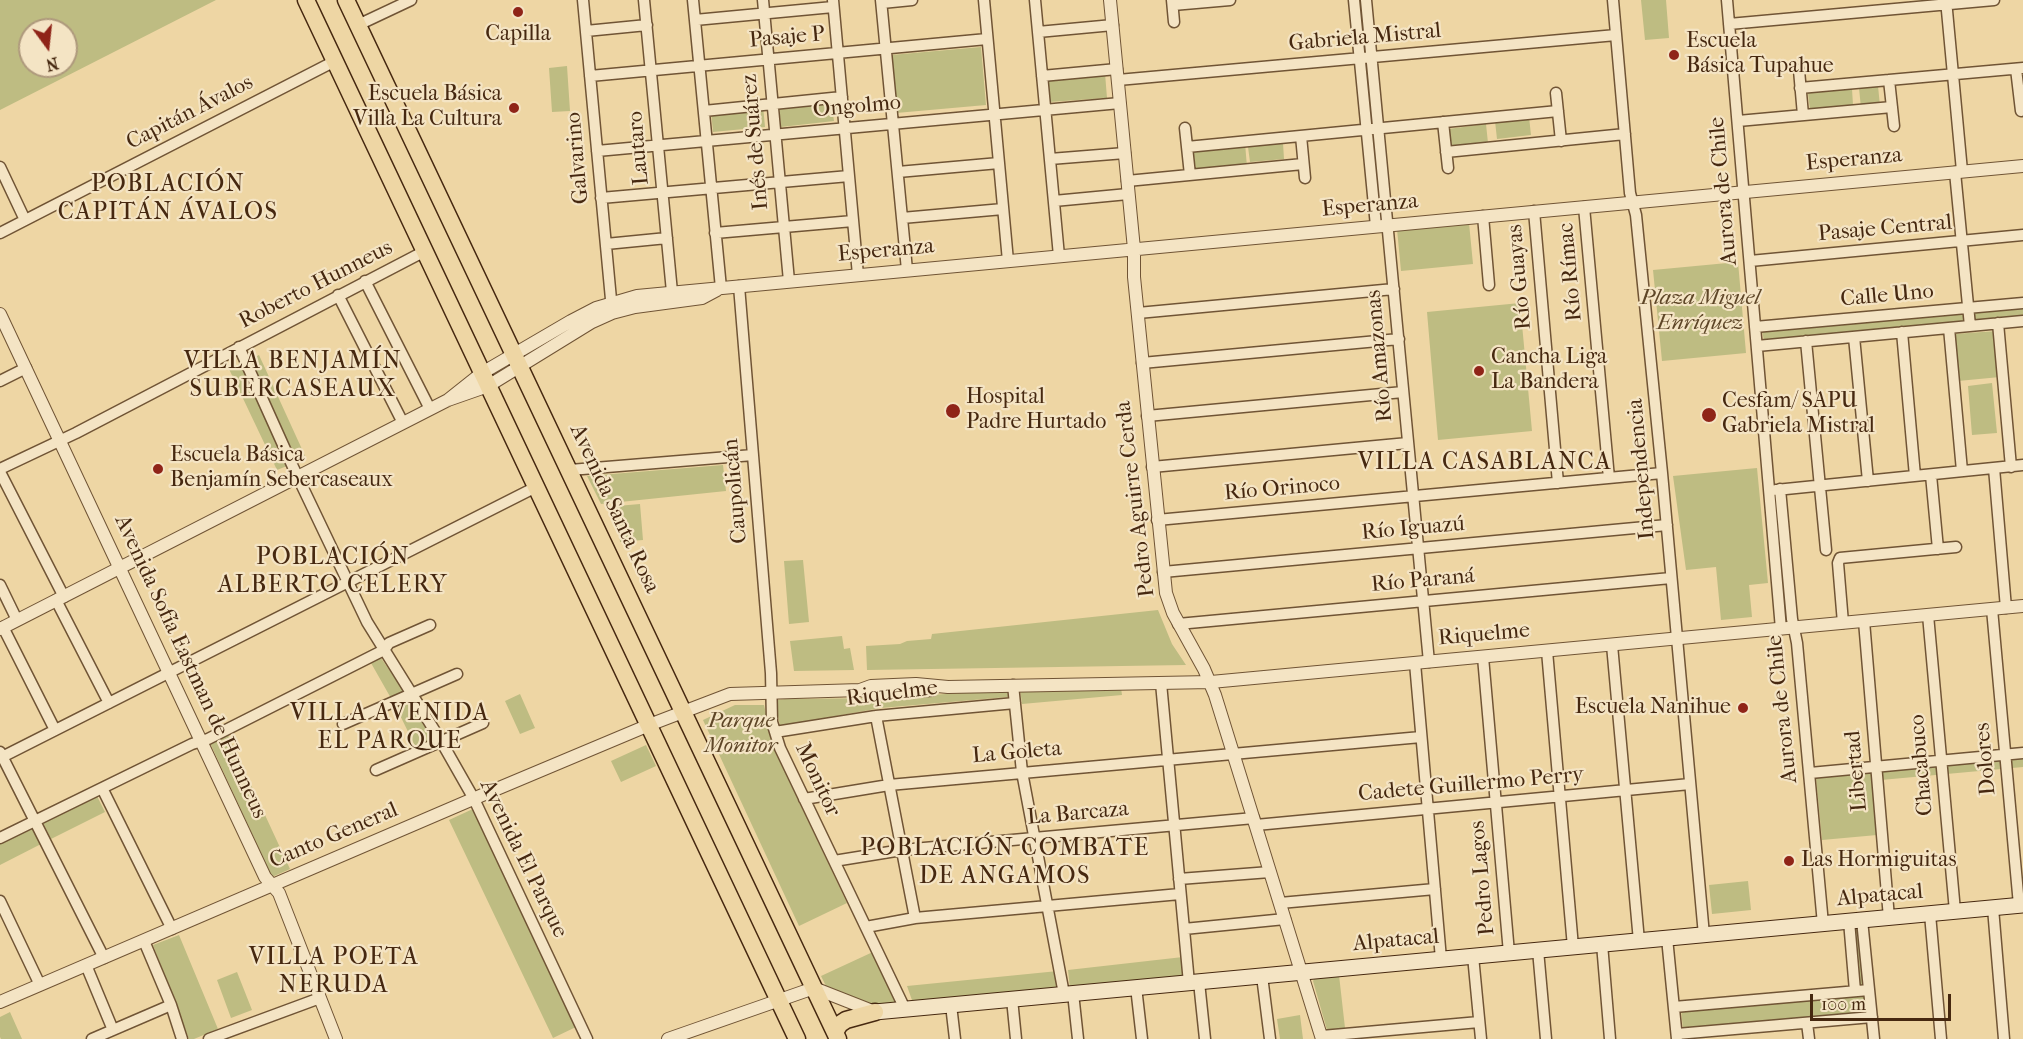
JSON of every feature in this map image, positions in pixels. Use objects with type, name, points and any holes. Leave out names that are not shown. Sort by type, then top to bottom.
[{"type":"main road","points":[[306,0],[797,1039]]},
{"type":"main road","name":"Avenida Santa Rosa","points":[[346,0],[837,1035]]},
{"type":"main road","name":"Alpatacal","points":[[875,1012],[2021,905]]},
{"type":"main road","points":[[837,1035],[840,1024],[846,1020],[875,1012]]},
{"type":"street","points":[[358,25],[411,0]]},
{"type":"street","name":"Galvarino","points":[[583,0],[612,308]]},
{"type":"street","name":"Lautaro","points":[[644,0],[672,292]]},
{"type":"street","points":[[693,0],[721,288]]},
{"type":"street","name":"Inés de Suárez","points":[[763,0],[789,281]]},
{"type":"street","points":[[907,270],[882,1],[912,0]]},
{"type":"street","points":[[984,0],[1008,261]]},
{"type":"street","points":[[1035,0],[1059,256]]},
{"type":"street","name":"Pedro Aguirre Cerda","points":[[1110,0],[1162,572],[1169,603],[1178,624],[1211,682],[1322,1038]]},
{"type":"street","points":[[1174,22],[1173,3],[1230,0]]},
{"type":"street","points":[[1354,0],[1360,58],[1373,129]]},
{"type":"street","points":[[1366,0],[1372,57],[1373,129]]},
{"type":"street","name":"Independencia","points":[[1613,0],[1625,134],[1636,215],[1662,473],[1704,935]]},
{"type":"street","name":"Aurora de Chile","points":[[1727,0],[1755,327],[1797,643],[1823,924]]},
{"type":"street","points":[[1729,24],[1946,2],[1995,0]]},
{"type":"street","points":[[1946,2],[1953,75],[1961,241],[1970,326]]},
{"type":"street","points":[[695,20],[764,14],[833,4],[858,275]]},
{"type":"street","points":[[586,31],[646,25]]},
{"type":"street","points":[[1038,32],[1113,25]]},
{"type":"street","name":"Gabriela Mistral","points":[[1042,76],[1117,75],[1360,58],[1616,35]]},
{"type":"street","name":"Pasaje P","points":[[590,76],[987,39]]},
{"type":"street","name":"Capitán Ávalos","points":[[0,233],[335,61]]},
{"type":"street","points":[[1800,88],[2020,68],[2021,111]]},
{"type":"street","points":[[1799,70],[1803,115]]},
{"type":"street","points":[[1889,80],[1894,126]]},
{"type":"street","points":[[1556,93],[1561,141]]},
{"type":"street","points":[[704,111],[842,97]]},
{"type":"street","name":"Ongolmo","points":[[597,151],[1120,103]]},
{"type":"street","points":[[1738,121],[1892,107]]},
{"type":"street","points":[[1187,147],[1558,111]]},
{"type":"street","points":[[1443,122],[1448,168]]},
{"type":"street","points":[[1185,128],[1190,175]]},
{"type":"street","name":"Río Amazonas","points":[[1373,129],[1382,226],[1394,290],[1429,662]]},
{"type":"street","points":[[1446,152],[1625,134]]},
{"type":"street","points":[[1301,136],[1305,178]]},
{"type":"street","points":[[1050,159],[1125,153]]},
{"type":"street","points":[[898,172],[999,162]]},
{"type":"street","points":[[1127,181],[1304,164]]},
{"type":"street","name":"Esperanza","points":[[2,628],[448,400],[637,296],[2023,166]]},
{"type":"street","points":[[0,167],[26,220]]},
{"type":"street","points":[[602,198],[849,176]]},
{"type":"street","points":[[1054,201],[1128,194]]},
{"type":"street","name":"Río Rímac","points":[[1584,207],[1609,478]]},
{"type":"street","points":[[902,218],[1003,209]]},
{"type":"street","name":"Río Guayas","points":[[1534,211],[1558,483]]},
{"type":"street","points":[[1483,216],[1489,285]]},
{"type":"street","points":[[715,233],[853,221]]},
{"type":"street","name":"Pasaje Central","points":[[1750,261],[2023,236]]},
{"type":"street","points":[[606,244],[666,238]]},
{"type":"street","name":"Roberto Hunneus","points":[[0,470],[425,251]]},
{"type":"street","points":[[365,281],[430,409]]},
{"type":"street","name":"Caupolicán","points":[[739,286],[771,693]]},
{"type":"street","name":"Esperanza","points":[[612,308],[702,298],[721,288]]},
{"type":"street","points":[[1138,313],[1394,290]]},
{"type":"street","points":[[338,295],[403,423]]},
{"type":"street","name":"Calle Uno","points":[[1755,327],[2023,303]]},
{"type":"street","name":"Avenida Sofía Eastman de Hunneus","points":[[0,314],[265,877],[279,893],[336,1039]]},
{"type":"street","name":"Calle Uno","points":[[1757,346],[2023,321]]},
{"type":"street","points":[[1998,323],[2011,467]]},
{"type":"street","points":[[1949,328],[1962,471]]},
{"type":"street","points":[[1902,332],[1915,476]]},
{"type":"street","points":[[1854,337],[1868,481]]},
{"type":"street","points":[[1142,363],[1398,339]]},
{"type":"street","points":[[1806,341],[1826,550]]},
{"type":"street","name":"Avenida El Parque","points":[[239,346],[367,622],[474,799],[588,1039]]},
{"type":"street","points":[[0,381],[26,368]]},
{"type":"street","points":[[1148,416],[1404,392]]},
{"type":"street","points":[[1152,467],[1408,443]]},
{"type":"street","points":[[570,470],[753,455]]},
{"type":"street","points":[[1775,490],[2023,465]]},
{"type":"street","points":[[1994,468],[2006,608]]},
{"type":"street","points":[[0,470],[109,703]]},
{"type":"street","name":"Río Orinoco","points":[[1157,520],[1662,473]]},
{"type":"street","points":[[1931,474],[1938,549]]},
{"type":"street","points":[[104,958],[1,756],[536,487]]},
{"type":"street","name":"Aurora de Chile","points":[[1775,490],[1781,629]]},
{"type":"street","name":"Río Iguazú","points":[[1162,572],[1667,525]]},
{"type":"street","points":[[1843,623],[1839,559],[1956,547]]},
{"type":"street","name":"Río Paraná","points":[[1178,624],[1671,578]]},
{"type":"street","points":[[0,585],[17,620]]},
{"type":"street","name":"Riquelme","points":[[685,712],[730,694],[860,690],[878,686],[916,684],[948,687],[1211,682],[2023,606]]},
{"type":"street","name":"Dolores","points":[[1992,609],[2021,905]]},
{"type":"street","name":"Chacabuco","points":[[1928,615],[1955,911]]},
{"type":"street","name":"Libertad","points":[[1863,621],[1889,918]]},
{"type":"street","points":[[0,838],[201,741],[384,650],[389,643],[430,625]]},
{"type":"street","points":[[2,628],[55,730]]},
{"type":"street","points":[[1612,645],[1639,941]]},
{"type":"street","points":[[1547,651],[1573,947]]},
{"type":"street","name":"Pedro Lagos","points":[[1483,657],[1509,953]]},
{"type":"street","points":[[1415,663],[1441,959]]},
{"type":"street","points":[[343,724],[457,674]]},
{"type":"street","points":[[1161,682],[1184,929],[1205,1039]]},
{"type":"street","points":[[1013,685],[1022,772],[1033,838],[1078,1039]]},
{"type":"street","name":"Monitor","points":[[771,693],[771,716],[780,748],[905,1009]]},
{"type":"street","name":"Riquelme","points":[[775,732],[876,716],[1015,703]]},
{"type":"street","name":"Canto General","points":[[0,1002],[474,799],[685,712]]},
{"type":"street","points":[[876,716],[915,918]]},
{"type":"street","points":[[376,770],[483,723]]},
{"type":"street","name":"La Goleta","points":[[804,799],[889,784],[1421,737]]},
{"type":"street","points":[[1810,773],[2023,753]]},
{"type":"street","name":"Cadete Guillermo Perry","points":[[1255,821],[1428,809],[1690,784]]},
{"type":"street","points":[[102,788],[172,929]]},
{"type":"street","name":"La Barcaza","points":[[834,861],[902,850],[1174,825],[1255,821]]},
{"type":"street","points":[[1179,879],[1270,872]]},
{"type":"street","points":[[1280,903],[1435,890]]},
{"type":"street","points":[[866,927],[915,918],[1180,894]]},
{"type":"street","points":[[1993,908],[2004,1039]]},
{"type":"street","points":[[2,909],[40,985]]},
{"type":"street","points":[[1930,914],[1941,1039]]},
{"type":"street","points":[[1184,929],[1285,920]]},
{"type":"street","points":[[1856,921],[1869,990],[1874,1039]]},
{"type":"street","points":[[1855,991],[1856,921]]},
{"type":"street","points":[[1667,938],[1677,1036],[1743,1034],[1807,1023],[1872,1017]]},
{"type":"street","points":[[144,941],[171,1005],[182,1039]]},
{"type":"street","points":[[1602,944],[1610,1039]]},
{"type":"street","points":[[1538,950],[1546,1039]]},
{"type":"street","name":"Pedro Lagos","points":[[1473,956],[1481,1039]]},
{"type":"street","points":[[86,965],[113,1030]]},
{"type":"street","points":[[1262,976],[1270,1039]]},
{"type":"street","points":[[668,1039],[814,987]]},
{"type":"street","name":"Alpatacal","points":[[814,987],[875,1012]]},
{"type":"street","points":[[1136,987],[1142,1039]]},
{"type":"street","points":[[1674,1006],[1869,990]]},
{"type":"street","points":[[209,1039],[227,1036],[320,998]]},
{"type":"street","points":[[1012,999],[1016,1039]]},
{"type":"street","points":[[92,1039],[171,1005]]},
{"type":"street","points":[[951,1005],[955,1039]]},
{"type":"street","points":[[1322,1038],[1479,1022]]},
{"type":"street","points":[[1807,1023],[1809,1039]]},
{"type":"green space","points":[[0,0],[216,0],[78,70],[78,18],[18,18],[18,78],[63,78],[0,110]]},
{"type":"green space","points":[[1641,0],[1666,0],[1669,38],[1645,40]]},
{"type":"green space","points":[[981,47],[986,105],[896,113],[891,55]]},
{"type":"green space","points":[[567,66],[570,111],[552,112],[549,68]]},
{"type":"green space","points":[[1105,73],[1107,98],[1049,102],[1047,78]]},
{"type":"green space","points":[[1878,86],[1880,106],[1861,108],[1859,88]]},
{"type":"green space","points":[[1852,89],[1853,105],[1810,110],[1808,93]]},
{"type":"green space","points":[[831,101],[834,121],[781,127],[779,106]]},
{"type":"green space","points":[[763,106],[765,127],[713,132],[711,111]]},
{"type":"green space","points":[[1529,117],[1531,135],[1497,139],[1495,121]]},
{"type":"green space","points":[[1486,124],[1488,143],[1451,146],[1448,129]]},
{"type":"green space","points":[[1245,143],[1247,167],[1196,170],[1193,149]]},
{"type":"green space","points":[[1283,143],[1284,159],[1250,162],[1248,147]]},
{"type":"green space","points":[[1469,223],[1473,264],[1401,271],[1397,229]]},
{"type":"green space","name":"Plaza Miguel Enríquez","points":[[1738,262],[1746,353],[1662,361],[1653,270]]},
{"type":"green space","name":"Cancha Liga La Bandera","points":[[1520,303],[1532,431],[1438,440],[1427,312]]},
{"type":"green space","points":[[2023,306],[2023,316],[1973,320],[1973,311]]},
{"type":"green space","points":[[1964,310],[1965,322],[1764,341],[1762,330]]},
{"type":"green space","points":[[1997,331],[2000,377],[1958,381],[1954,334]]},
{"type":"green space","points":[[259,355],[306,458],[294,463],[249,360]]},
{"type":"green space","points":[[241,363],[287,466],[277,470],[229,369]]},
{"type":"green space","points":[[1992,383],[1997,433],[1972,435],[1968,386]]},
{"type":"green space","points":[[723,465],[726,491],[601,504],[587,476]]},
{"type":"green space","points":[[1757,468],[1768,583],[1749,585],[1752,617],[1721,620],[1716,567],[1686,570],[1673,476]]},
{"type":"green space","points":[[640,504],[643,540],[620,542],[617,506]]},
{"type":"green space","points":[[803,560],[809,622],[789,624],[784,561]]},
{"type":"green space","points":[[1158,610],[1172,644],[1186,665],[867,670],[866,646],[931,639],[932,634]]},
{"type":"green space","points":[[842,636],[844,649],[850,648],[854,670],[794,671],[790,641]]},
{"type":"green space","points":[[381,658],[405,693],[392,700],[371,663]]},
{"type":"green space","points":[[1121,688],[1122,695],[1022,704],[1020,689]]},
{"type":"green space","points":[[1007,690],[1008,697],[881,708],[780,726],[776,705],[778,700],[785,699],[884,698]]},
{"type":"green space","points":[[520,694],[535,728],[520,734],[505,701]]},
{"type":"green space","points":[[410,700],[435,740],[416,748],[396,707]]},
{"type":"green space","name":"Parque Monitor","points":[[735,705],[764,705],[774,749],[847,903],[799,926],[703,720]]},
{"type":"green space","points":[[228,735],[290,869],[272,877],[210,743]]},
{"type":"green space","points":[[646,745],[656,766],[621,782],[611,761]]},
{"type":"green space","points":[[2023,756],[2023,767],[1881,780],[1879,769]]},
{"type":"green space","points":[[1871,772],[1877,835],[1822,840],[1816,778]]},
{"type":"green space","points":[[96,794],[105,812],[51,839],[42,821]]},
{"type":"green space","points":[[475,808],[578,1026],[553,1038],[449,820]]},
{"type":"green space","points":[[34,825],[43,843],[0,865],[0,842]]},
{"type":"green space","points":[[1748,881],[1751,910],[1712,914],[1709,885]]},
{"type":"green space","points":[[1861,925],[1867,986],[1858,987],[1851,926]]},
{"type":"green space","points":[[179,935],[218,1029],[194,1039],[189,1039],[153,945]]},
{"type":"green space","points":[[875,951],[896,1004],[873,1006],[827,988],[821,976]]},
{"type":"green space","points":[[1183,957],[1185,976],[1070,989],[1068,970]]},
{"type":"green space","points":[[1058,971],[1063,988],[913,1003],[907,986]]},
{"type":"green space","points":[[237,972],[252,1010],[231,1018],[217,980]]},
{"type":"green space","points":[[1339,975],[1345,1028],[1327,1030],[1313,981],[1316,976]]},
{"type":"green space","points":[[1866,993],[1868,1014],[1683,1029],[1681,1009]]},
{"type":"green space","points":[[10,1012],[22,1039],[1,1039],[0,1037],[0,1017]]},
{"type":"green space","points":[[1300,1015],[1303,1039],[1280,1039],[1277,1019]]},
{"type":"place","name":"Capilla","points":[[518,12]]},
{"type":"place","name":"Escuela Básica Tupahue","points":[[1674,55]]},
{"type":"place","name":"Escuela Básica Villa La Cultura","points":[[514,108]]},
{"type":"place","name":"Cancha Liga La Bandera","points":[[1479,371]]},
{"type":"place","name":"Hospital Padre Hurtado","points":[[953,411]]},
{"type":"place","name":"Cesfam/ SAPU Gabriela Mistral","points":[[1709,415]]},
{"type":"place","name":"Escuela Básica Benjamín Sebercaseaux","points":[[158,469]]},
{"type":"place","name":"Escuela Nanihue","points":[[1743,708]]},
{"type":"place","name":"Las Hormiguitas","points":[[1789,861]]},
{"type":"district","name":"POBLACIÓN CAPITÁN ÁVALOS","points":[[168,199]]},
{"type":"district","name":"VILLA BENJAMÍN SUBERCASEAUX","points":[[293,376]]},
{"type":"district","name":"VILLA CASABLANCA","points":[[1485,463]]},
{"type":"district","name":"POBLACIÓN ALBERTO CELERY","points":[[333,572]]},
{"type":"district","name":"VILLA AVENIDA EL PARQUE","points":[[390,728]]},
{"type":"district","name":"POBLACIÓN COMBATE DE ANGAMOS","points":[[1005,863]]},
{"type":"district","name":"VILLA POETA NERUDA","points":[[334,972]]}]
